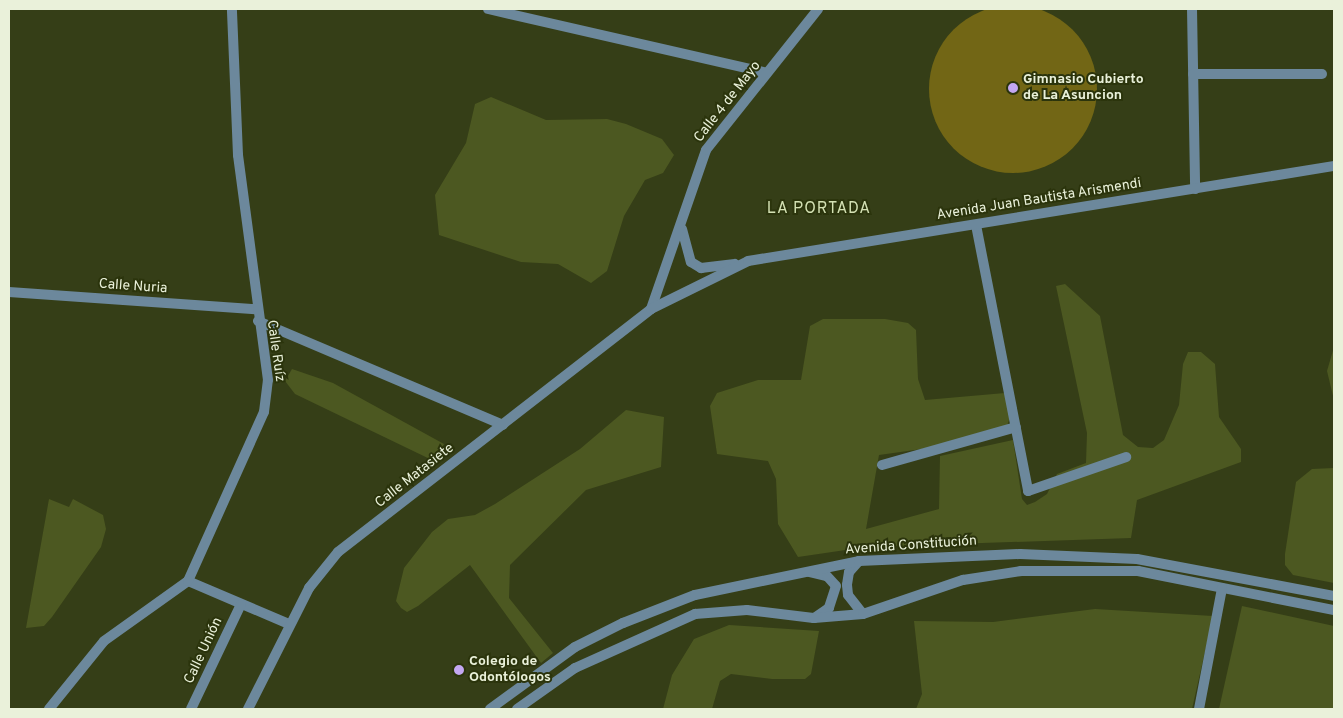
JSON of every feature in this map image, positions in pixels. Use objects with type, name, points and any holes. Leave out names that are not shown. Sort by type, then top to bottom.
[{"type":"street","name":"Calle Ruíz","points":[[188,581],[264,412],[268,380],[256,309],[238,155],[232,9]]},
{"type":"street","points":[[488,9],[767,73]]},
{"type":"street","name":"Calle 4 de Mayo","points":[[651,309],[706,150],[818,9]]},
{"type":"street","points":[[1192,9],[1195,189]]},
{"type":"street","points":[[1193,74],[1322,74]]},
{"type":"street","name":"Avenida Juan Bautista Arismendi","points":[[681,223],[686,255],[701,268],[1334,166]]},
{"type":"street","points":[[976,225],[1028,492],[1126,457]]},
{"type":"street","name":"Avenida Juan Bautista Arismendi","points":[[651,309],[748,261]]},
{"type":"street","name":"Calle Nuria","points":[[9,292],[256,309]]},
{"type":"street","name":"Calle Matasiete","points":[[248,709],[289,624],[309,588],[338,552],[651,309]]},
{"type":"street","points":[[258,321],[503,425]]},
{"type":"street","points":[[882,465],[1016,427]]},
{"type":"street","name":"Avenida Constitución","points":[[490,709],[575,647],[623,623],[695,595],[859,561],[1020,554],[1137,559],[1334,596]]},
{"type":"street","points":[[859,561],[849,572],[847,585],[848,595],[863,614]]},
{"type":"street","points":[[806,571],[827,576],[836,586],[829,608],[814,618]]},
{"type":"street","points":[[517,709],[575,668],[695,614],[747,610],[814,618],[863,614],[963,580],[1021,571],[1138,571],[1334,610]]},
{"type":"street","points":[[49,709],[104,641],[188,581],[289,624]]},
{"type":"street","points":[[1199,709],[1222,588]]},
{"type":"street","name":"Calle Unión","points":[[192,709],[241,604]]},
{"type":"green space","points":[[491,97],[546,120],[607,119],[626,124],[662,139],[674,155],[663,173],[645,180],[624,216],[607,271],[591,283],[558,264],[521,262],[439,235],[435,195],[466,143],[475,104]]},
{"type":"green space","points":[[1065,284],[1100,316],[1123,435],[1138,447],[1153,448],[1164,440],[1179,405],[1183,364],[1188,352],[1201,352],[1215,364],[1219,417],[1241,449],[1241,462],[1137,500],[1131,538],[866,547],[798,557],[778,524],[776,479],[768,461],[717,454],[710,406],[717,393],[758,380],[801,380],[810,326],[823,319],[885,319],[908,323],[916,330],[918,379],[925,400],[1005,393],[1011,414],[1007,426],[929,448],[879,455],[866,529],[939,509],[940,456],[1013,440],[1022,499],[1027,505],[1035,502],[1047,494],[1057,474],[1086,463],[1087,433],[1056,286]]},
{"type":"green space","points":[[1334,347],[1334,400],[1327,371]]},
{"type":"green space","points":[[292,369],[333,383],[444,444],[440,453],[434,461],[295,394],[285,381]]},
{"type":"green space","points":[[626,410],[664,417],[661,467],[586,490],[510,565],[509,598],[553,653],[541,663],[470,565],[418,606],[407,612],[401,608],[396,601],[404,568],[432,532],[448,519],[475,515],[495,504],[580,449]]},
{"type":"green space","points":[[1334,468],[1334,583],[1293,575],[1285,565],[1285,554],[1296,482],[1312,469]]},
{"type":"green space","points":[[49,499],[69,507],[73,499],[103,515],[106,529],[101,547],[52,617],[44,626],[26,628]]},
{"type":"green space","points":[[1242,606],[1334,626],[1334,709],[1219,709]]},
{"type":"green space","points":[[1095,609],[1213,616],[1192,709],[916,709],[922,694],[914,621],[993,622]]},
{"type":"green space","points":[[729,625],[819,631],[811,674],[805,679],[772,679],[731,674],[720,681],[712,709],[663,709],[672,675],[694,639]]},
{"type":"building","name":"Gimnasio Cubierto de La Asuncion","points":[[1013,5],[1037,9],[1052,15],[1066,24],[1078,36],[1087,50],[1093,65],[1097,89],[1093,113],[1087,128],[1078,142],[1066,154],[1052,163],[1037,169],[1013,173],[989,169],[974,163],[960,154],[948,142],[939,128],[933,113],[929,89],[933,65],[939,50],[948,36],[960,24],[974,15],[989,9]]},
{"type":"place","name":"Gimnasio Cubierto de La Asuncion","points":[[1013,88]]},
{"type":"place","name":"Colegio de Odontólogos","points":[[459,670]]},
{"type":"district","name":"LA PORTADA","points":[[819,209]]}]
